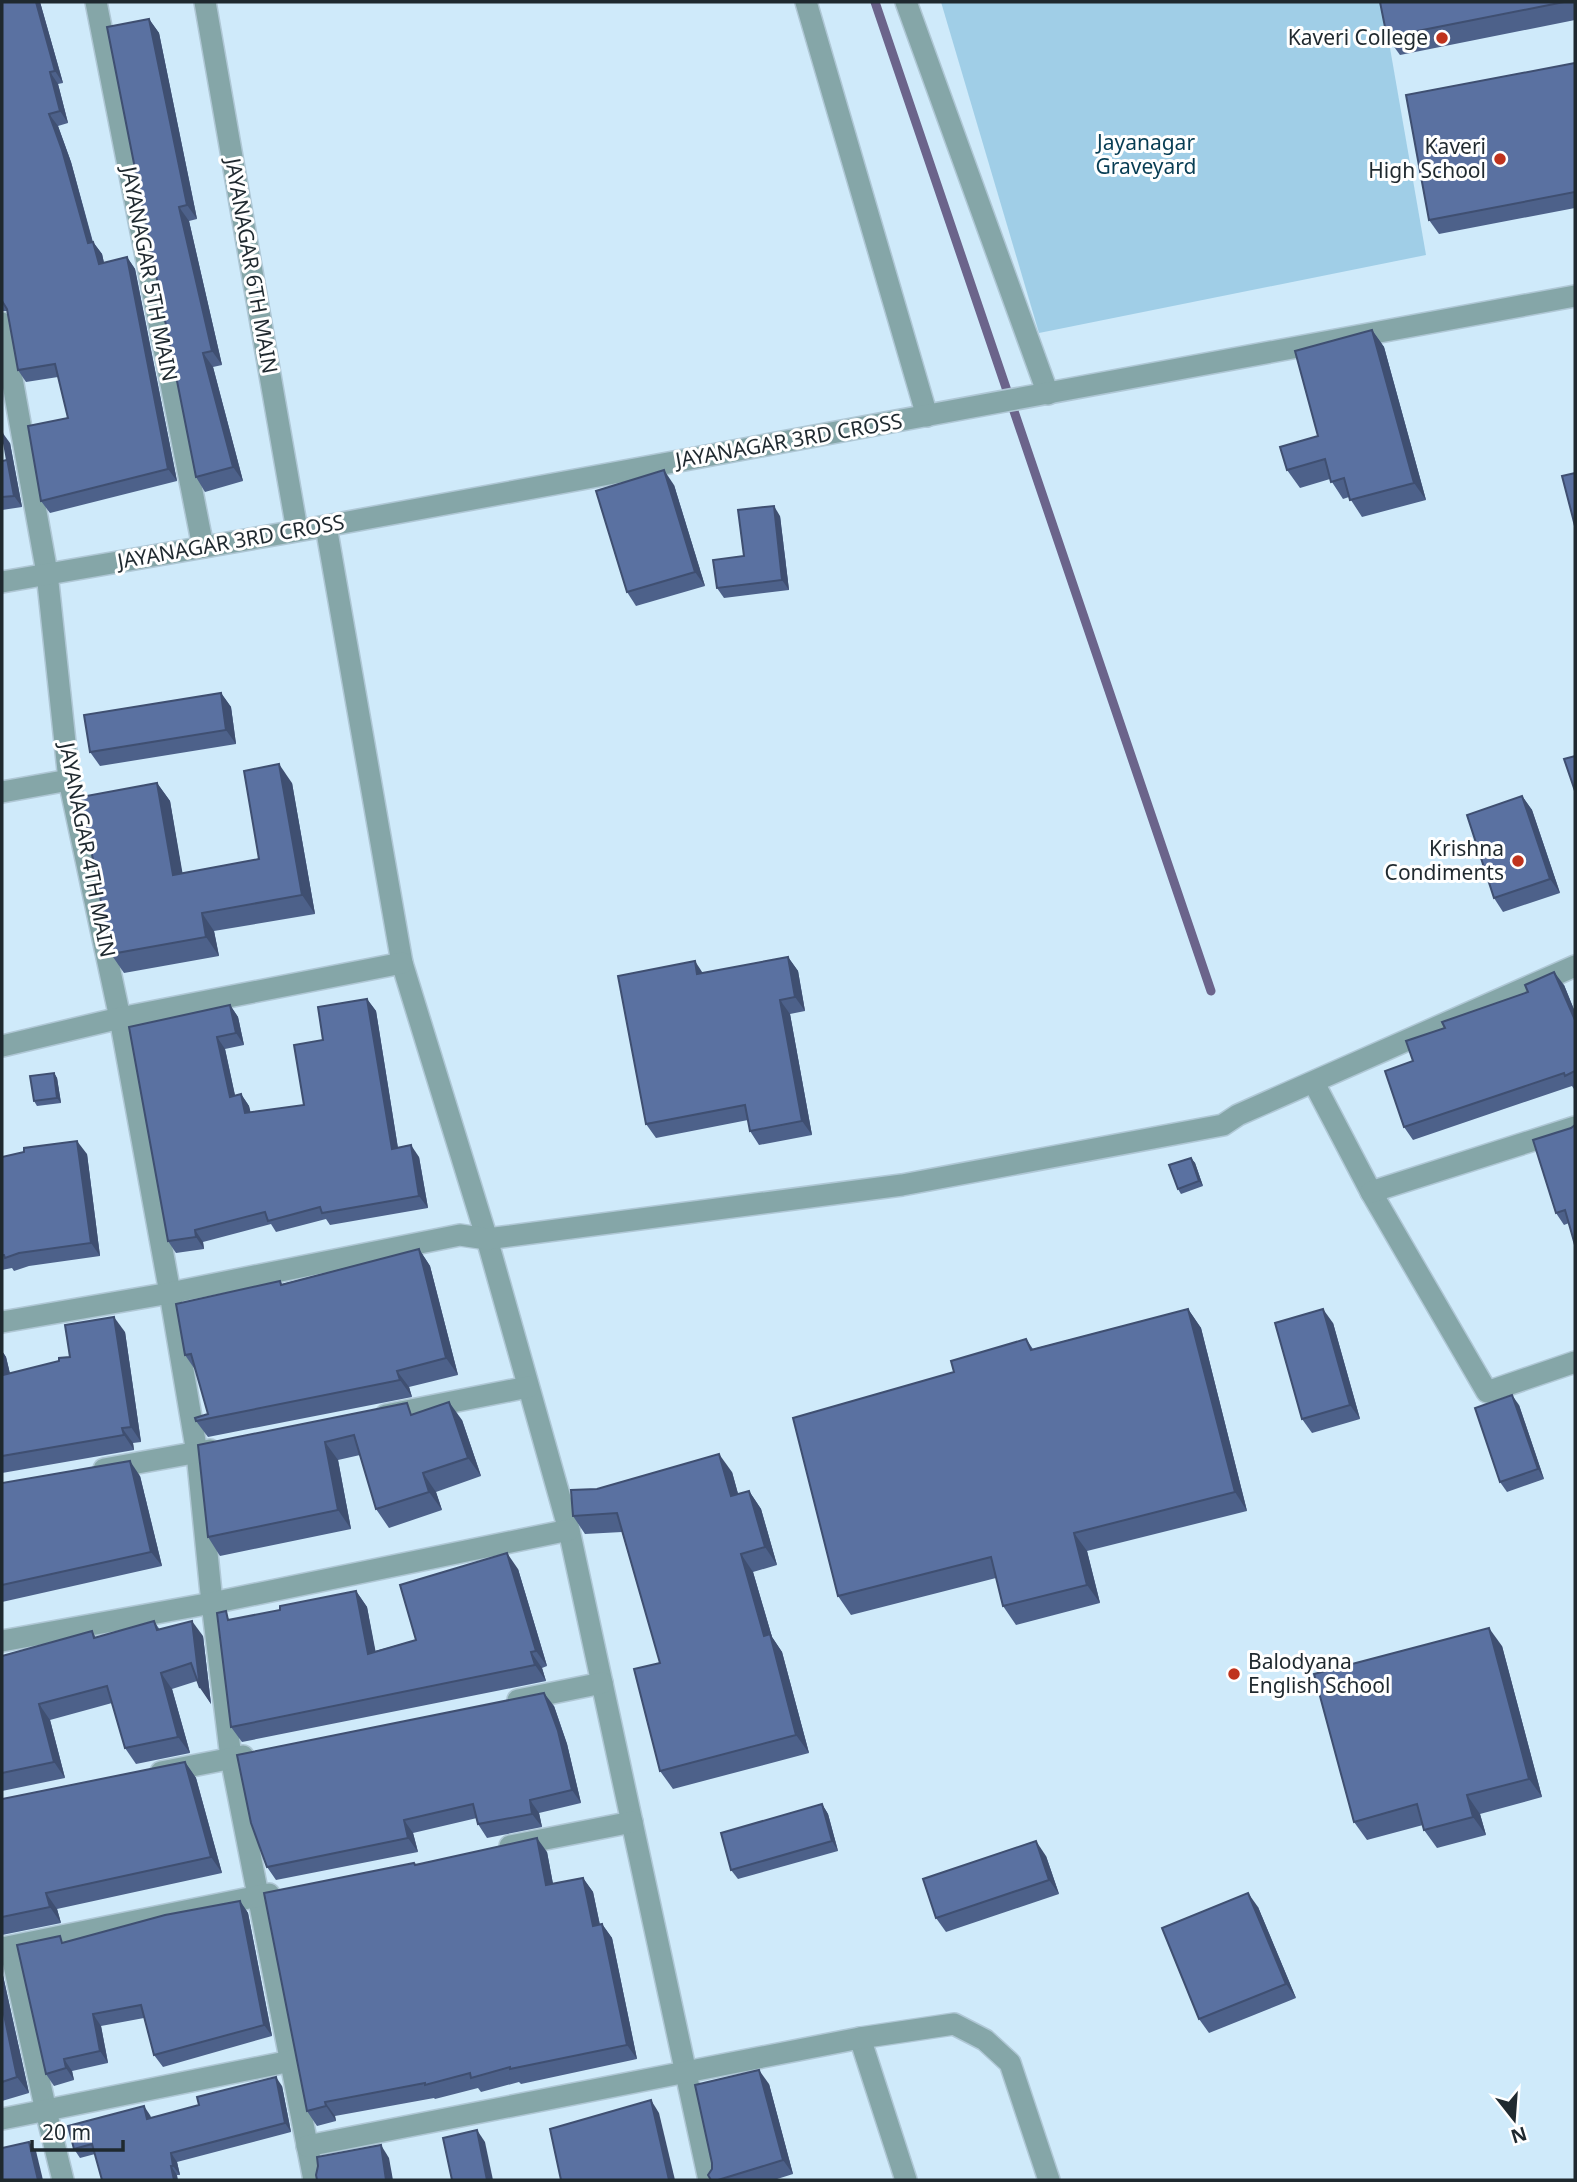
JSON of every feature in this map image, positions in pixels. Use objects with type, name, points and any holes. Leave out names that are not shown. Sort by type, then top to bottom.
[{"type":"street","name":"JAYANAGAR 5TH MAIN","points":[[96,2],[203,547]]},
{"type":"street","name":"JAYANAGAR 6TH MAIN","points":[[205,2],[296,530]]},
{"type":"street","points":[[806,2],[927,416]]},
{"type":"street","points":[[906,2],[1048,394]]},
{"type":"street","name":"JAYANAGAR 3RD CROSS","points":[[2,582],[326,526],[1575,296]]},
{"type":"street","name":"JAYANAGAR 4TH MAIN","points":[[2,323],[47,573],[69,780],[120,1018],[197,1453],[231,1758],[314,2180]]},
{"type":"street","points":[[326,526],[402,963],[487,1239],[569,1530],[709,2180]]},
{"type":"street","points":[[2,793],[69,780]]},
{"type":"street","points":[[2,1046],[120,1018],[402,963]]},
{"type":"street","points":[[2,1322],[170,1293],[460,1236],[487,1239],[902,1185],[1223,1125],[1238,1115],[1575,966]]},
{"type":"street","points":[[1307,1085],[1487,1392],[1575,1362]]},
{"type":"street","points":[[1371,1192],[1575,1127]]},
{"type":"street","points":[[369,1419],[528,1387]]},
{"type":"street","points":[[80,1473],[223,1448]]},
{"type":"street","points":[[2,1641],[212,1603],[569,1530]]},
{"type":"street","points":[[492,1706],[602,1684]]},
{"type":"street","points":[[137,1777],[259,1752]]},
{"type":"street","points":[[485,1852],[632,1822]]},
{"type":"street","points":[[63,2180],[6,1947],[285,1891]]},
{"type":"street","points":[[307,2146],[860,2038],[954,2024],[985,2040],[1010,2063],[1049,2180]]},
{"type":"street","points":[[860,2038],[906,2180]]},
{"type":"street","points":[[2,2119],[291,2061]]},
{"type":"green space","name":"Jayanagar Graveyard","points":[[941,2],[1382,2],[1426,255],[1039,333]]},
{"type":"building","points":[[2,2],[36,2],[55,71],[50,72],[60,111],[49,114],[88,243],[93,242],[99,264],[127,257],[168,469],[41,501],[28,426],[68,418],[55,364],[18,370],[7,309],[2,301]]},
{"type":"building","points":[[1380,2],[1564,2],[1387,37]]},
{"type":"building","points":[[149,19],[187,205],[179,207],[212,351],[203,353],[233,467],[196,477],[107,27]]},
{"type":"building","name":"Kaveri High School","points":[[1575,63],[1575,192],[1429,220],[1406,95]]},
{"type":"building","points":[[1372,330],[1414,483],[1350,500],[1344,478],[1331,482],[1325,459],[1287,470],[1280,447],[1318,436],[1295,351]]},
{"type":"building","points":[[2,432],[14,496],[2,497],[2,461],[7,460]]},
{"type":"building","points":[[664,470],[695,572],[627,592],[596,491]]},
{"type":"building","points":[[1575,473],[1575,526],[1562,476]]},
{"type":"building","points":[[774,506],[782,580],[717,588],[713,560],[744,556],[738,510]]},
{"type":"building","points":[[221,693],[226,730],[90,752],[84,715]]},
{"type":"building","points":[[1575,756],[1575,791],[1564,759]]},
{"type":"building","points":[[279,764],[302,895],[202,913],[206,937],[111,954],[81,797],[157,783],[173,875],[259,859],[244,771]]},
{"type":"building","name":"Krishna Condiments","points":[[1522,796],[1550,879],[1494,898],[1467,815]]},
{"type":"building","points":[[788,957],[795,997],[780,1000],[802,1121],[750,1131],[745,1105],[646,1124],[618,976],[695,961],[697,974]]},
{"type":"building","points":[[1554,972],[1575,1020],[1575,1071],[1404,1127],[1385,1071],[1413,1061],[1406,1041],[1445,1028],[1442,1022],[1528,992],[1525,985]]},
{"type":"building","points":[[367,999],[392,1149],[411,1145],[419,1196],[322,1213],[320,1207],[268,1221],[265,1212],[195,1230],[196,1237],[168,1241],[129,1027],[230,1005],[236,1033],[217,1037],[230,1097],[241,1094],[245,1113],[304,1105],[294,1045],[323,1040],[318,1007]]},
{"type":"building","points":[[54,1073],[57,1098],[34,1101],[30,1076]]},
{"type":"building","points":[[1575,1125],[1575,1245],[1565,1210],[1556,1213],[1533,1140]]},
{"type":"building","points":[[77,1141],[91,1243],[19,1253],[5,1258],[2,1255],[2,1157],[24,1152],[24,1148]]},
{"type":"building","points":[[1191,1158],[1199,1181],[1178,1189],[1169,1165]]},
{"type":"building","points":[[419,1249],[446,1358],[397,1371],[400,1380],[196,1421],[195,1418],[208,1414],[191,1354],[185,1355],[176,1304],[280,1281],[281,1285]]},
{"type":"building","points":[[1188,1309],[1235,1492],[1074,1533],[1087,1585],[1003,1606],[991,1557],[838,1596],[793,1418],[954,1372],[951,1361],[1026,1339],[1031,1350]]},
{"type":"building","points":[[1323,1309],[1350,1405],[1302,1419],[1275,1323]]},
{"type":"building","points":[[114,1317],[131,1427],[122,1428],[124,1435],[2,1456],[2,1368],[3,1375],[70,1357],[65,1325]]},
{"type":"building","points":[[1512,1395],[1538,1469],[1500,1482],[1475,1408]]},
{"type":"building","points":[[449,1402],[468,1458],[423,1473],[429,1492],[376,1509],[354,1435],[325,1442],[338,1510],[208,1537],[198,1445],[407,1403],[411,1415]]},
{"type":"building","points":[[719,1454],[731,1496],[749,1491],[765,1547],[741,1554],[764,1636],[770,1634],[796,1735],[660,1771],[634,1669],[660,1663],[617,1513],[573,1516],[571,1490],[597,1489]]},
{"type":"building","points":[[130,1461],[151,1552],[2,1585],[2,1483]]},
{"type":"building","points":[[507,1553],[536,1651],[531,1652],[535,1665],[231,1727],[217,1613],[226,1611],[228,1620],[280,1610],[280,1606],[356,1591],[368,1654],[416,1640],[400,1585]]},
{"type":"building","points":[[154,1621],[157,1630],[192,1621],[200,1688],[191,1663],[161,1673],[178,1737],[125,1748],[107,1686],[39,1704],[54,1762],[2,1773],[2,1656],[92,1631],[94,1638]]},
{"type":"building","points":[[1489,1628],[1529,1779],[1467,1795],[1473,1817],[1424,1830],[1417,1804],[1354,1822],[1314,1674]]},
{"type":"building","points":[[544,1693],[558,1731],[572,1790],[530,1800],[532,1814],[478,1824],[473,1804],[404,1820],[408,1838],[267,1867],[251,1823],[237,1755]]},
{"type":"building","points":[[185,1762],[211,1857],[46,1893],[50,1907],[2,1917],[2,1799]]},
{"type":"building","points":[[822,1804],[832,1841],[731,1870],[721,1833]]},
{"type":"building","points":[[537,1838],[546,1885],[583,1878],[593,1926],[602,1924],[627,2045],[510,2067],[471,2078],[470,2073],[425,2085],[325,2102],[326,2106],[307,2111],[264,1893],[414,1863],[415,1865]]},
{"type":"building","points":[[1036,1841],[1049,1880],[936,1918],[923,1879]]},
{"type":"building","points":[[1248,1893],[1286,1984],[1199,2019],[1162,1928]]},
{"type":"building","points":[[240,1901],[264,2025],[154,2055],[141,2005],[93,2014],[100,2051],[64,2059],[66,2068],[46,2074],[17,1945],[60,1936],[62,1943],[165,1915]]},
{"type":"building","points":[[2,2005],[17,2077],[2,2082]]},
{"type":"building","points":[[759,2070],[783,2160],[711,2180],[708,2175],[712,2163],[695,2085]]},
{"type":"building","points":[[276,2077],[285,2123],[171,2153],[174,2180],[102,2180],[92,2144],[74,2149],[68,2126],[144,2106],[147,2119],[199,2105],[197,2097]]},
{"type":"building","points":[[651,2100],[669,2180],[561,2180],[550,2129]]},
{"type":"building","points":[[477,2130],[487,2180],[452,2180],[443,2138]]},
{"type":"building","points":[[29,2142],[38,2180],[2,2180],[2,2148]]},
{"type":"building","points":[[381,2145],[386,2180],[317,2180],[317,2157]]},
{"type":"waterway","points":[[875,2],[1211,991]]},
{"type":"place","name":"Kaveri College","points":[[1442,38]]},
{"type":"place","name":"Kaveri High School","points":[[1500,159]]},
{"type":"place","name":"Krishna Condiments","points":[[1518,861]]},
{"type":"place","name":"Balodyana English School","points":[[1234,1674]]}]
